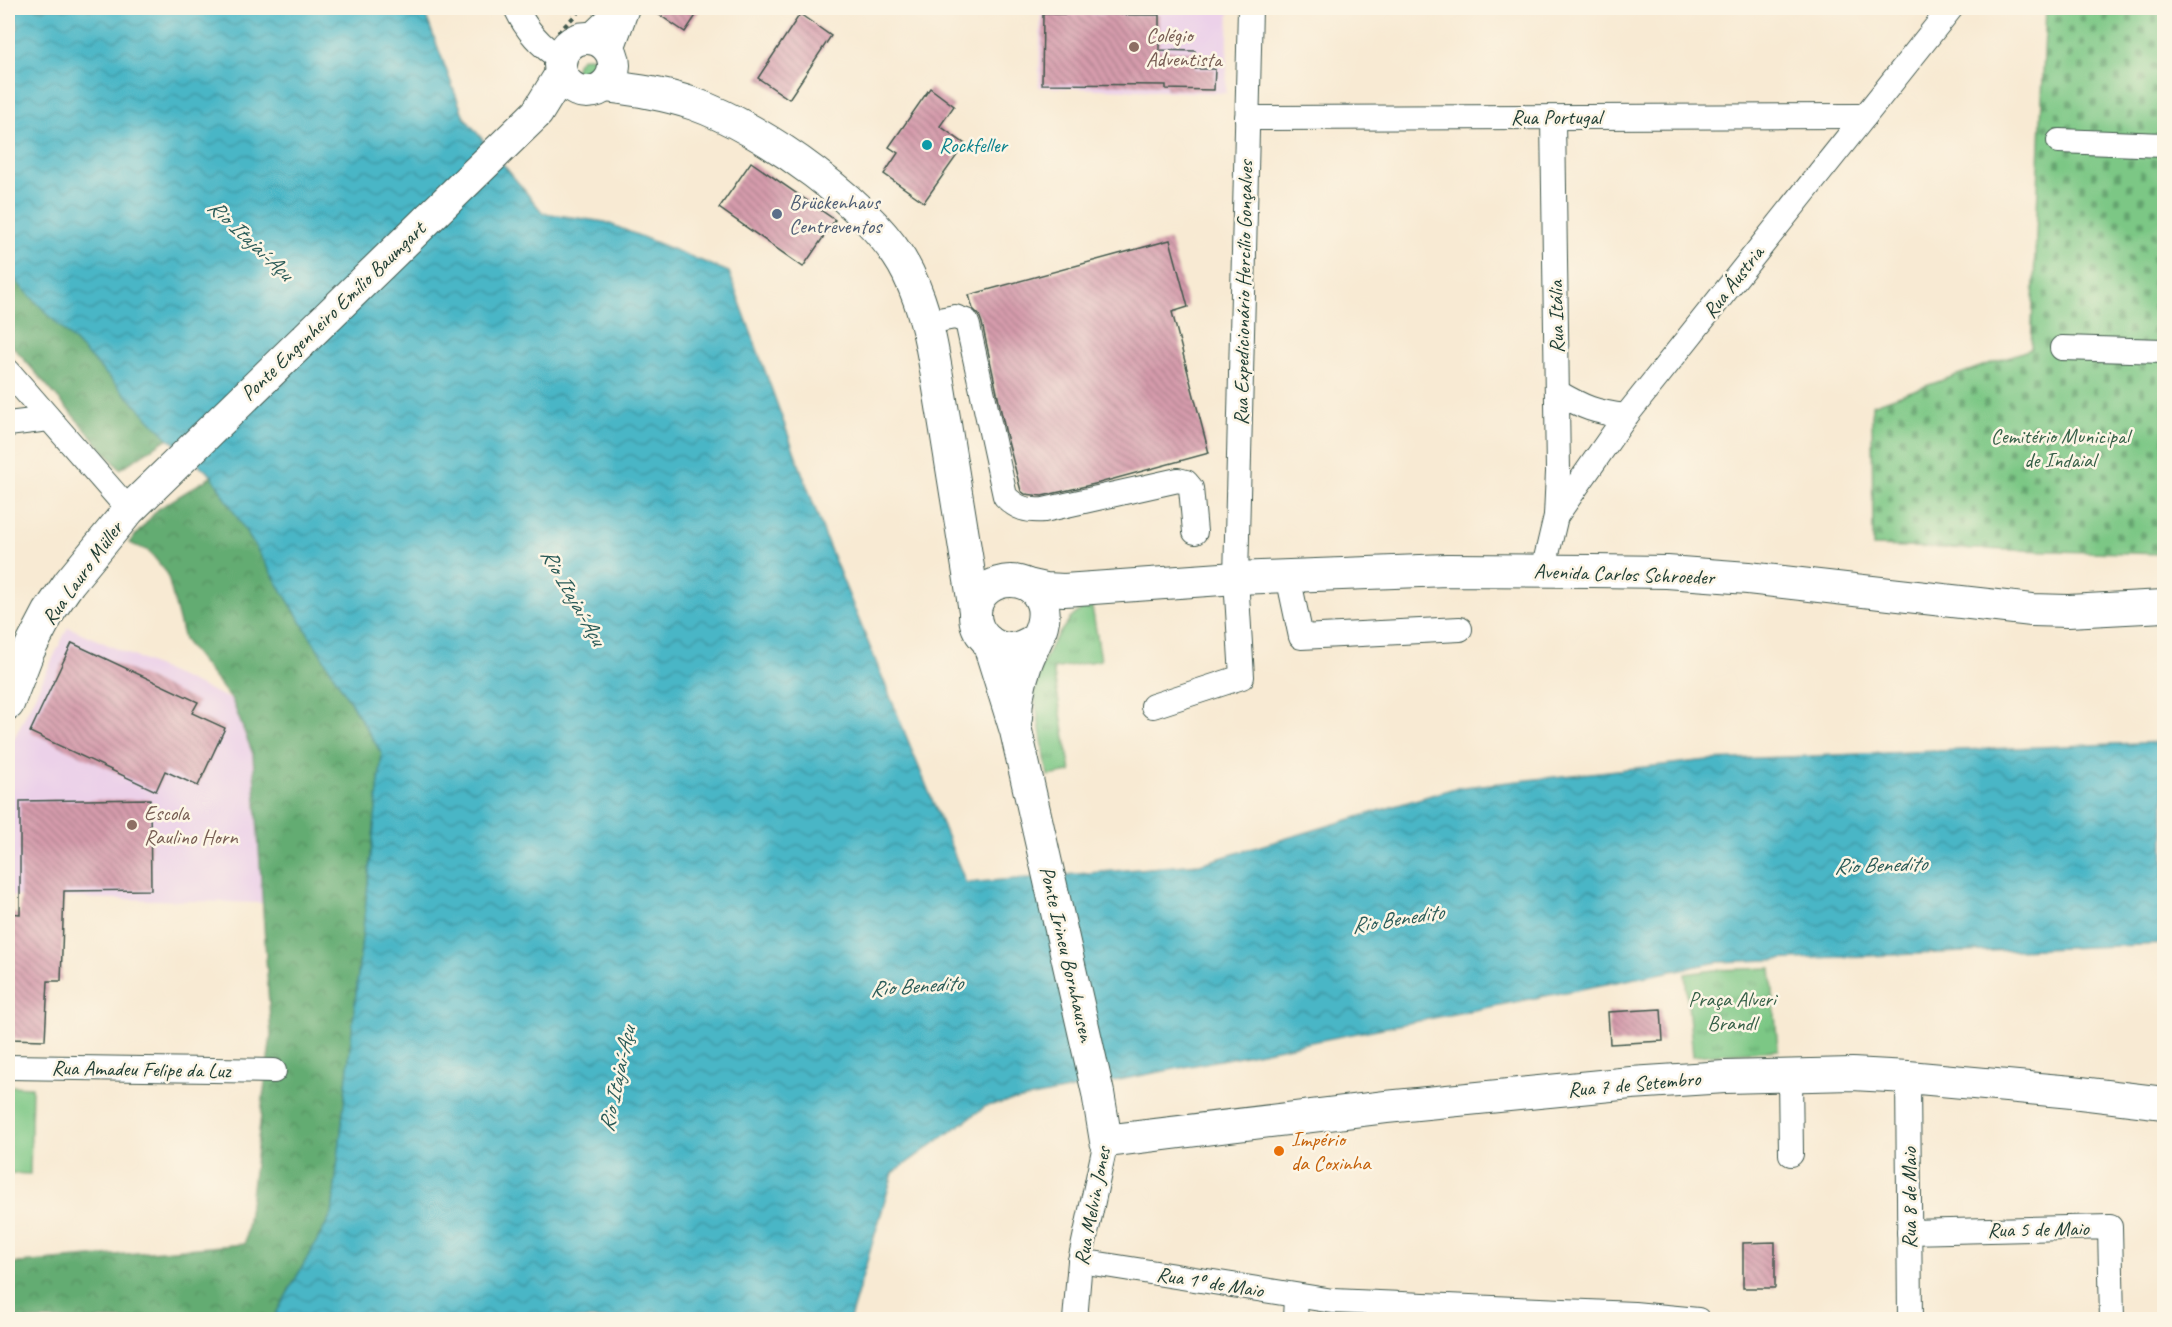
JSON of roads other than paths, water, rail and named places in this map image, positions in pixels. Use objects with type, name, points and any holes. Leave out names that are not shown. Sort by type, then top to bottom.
[{"type":"main road","name":"Avenida Carlos Schroeder","points":[[584,64],[629,77],[660,93],[695,104],[732,121],[793,159],[846,198],[896,253],[908,273],[928,322],[975,611]]},
{"type":"main road","name":"Ponte Engenheiro Emílio Baumgart","points":[[129,510],[584,64]]},
{"type":"main road","name":"Avenida Carlos Schroeder","points":[[959,507],[968,529],[981,550],[998,567],[1023,583],[1046,589],[1083,590],[1236,578],[1447,570],[1667,572],[1748,578],[2032,610],[2068,611],[2164,606]]},
{"type":"main road","name":"Rua Lauro Müller","points":[[8,704],[28,652],[49,612],[69,583],[129,510]]},
{"type":"main road","points":[[1016,731],[1016,710],[1020,685],[1039,633],[1044,615],[1042,603],[1036,592],[1023,583],[1006,580],[995,583],[985,590],[975,611],[980,633],[988,641],[999,648],[1012,649],[1024,646],[1039,633]]},
{"type":"main road","name":"Avenida Carlos Schroeder","points":[[1039,633],[1052,612],[1066,599],[1083,590]]},
{"type":"main road","points":[[988,641],[1016,731]]},
{"type":"main road","name":"Ponte Irineu Bornhausen","points":[[1016,731],[1098,1093]]},
{"type":"main road","name":"Rua 7 de Setembro","points":[[1106,1141],[1386,1107],[1595,1086],[1725,1077],[1852,1074],[1908,1077],[2164,1103]]},
{"type":"main road","name":"Rua Melvin Jones","points":[[1098,1093],[1106,1141]]},
{"type":"street","points":[[516,8],[533,37],[544,48],[584,64]]},
{"type":"street","points":[[584,64],[619,8]]},
{"type":"street","points":[[584,64],[627,8]]},
{"type":"street","name":"Rua Expedicionário Hercílio Gonçalves","points":[[1153,706],[1242,677],[1236,578],[1250,8]]},
{"type":"street","name":"Rua Áustria","points":[[1543,571],[1556,516],[1626,416],[1952,8]]},
{"type":"street","name":"Rua Portugal","points":[[1248,118],[1865,116]]},
{"type":"street","name":"Rua Itália","points":[[1553,117],[1558,472],[1556,516]]},
{"type":"street","points":[[2059,141],[2164,145]]},
{"type":"street","points":[[928,322],[955,317],[966,321],[1005,496],[1014,506],[1028,511],[1044,510],[1178,480],[1186,482],[1191,488],[1194,532]]},
{"type":"street","points":[[2062,348],[2164,351]]},
{"type":"street","points":[[8,371],[129,510]]},
{"type":"street","points":[[1557,392],[1594,412],[1626,416]]},
{"type":"street","points":[[8,424],[49,419]]},
{"type":"street","points":[[1288,576],[1301,637],[1460,629]]},
{"type":"street","name":"Rua Amadeu Felipe da Luz","points":[[8,1067],[274,1071]]},
{"type":"street","points":[[1790,1076],[1791,1154]]},
{"type":"street","name":"Rua 8 de Maio","points":[[1908,1077],[1910,1320]]},
{"type":"street","name":"Rua Melvin Jones","points":[[1075,1320],[1080,1261],[1106,1141]]},
{"type":"street","name":"Rua 5 de Maio","points":[[1909,1232],[2110,1227],[2112,1320]]},
{"type":"street","name":"Rua 1º de Maio","points":[[1080,1261],[1296,1308],[1378,1305],[1634,1314],[1698,1320]]},
{"type":"water","points":[[14,8],[423,8],[464,117],[543,213],[605,222],[729,272],[828,544],[966,883],[1200,864],[1455,788],[1708,760],[2164,742],[2164,944],[1718,962],[986,1106],[893,1173],[850,1319],[273,1319],[332,1214],[382,754],[212,476],[168,438],[8,273],[8,35],[18,29]]},
{"type":"place","name":"Colégio Adventista","points":[[1134,47]]},
{"type":"place","name":"Rockfeller","points":[[927,145]]},
{"type":"place","name":"Brückenhaus Centreventos","points":[[777,214]]},
{"type":"place","name":"Escola Raulino Horn","points":[[132,825]]},
{"type":"place","name":"Império da Coxinha","points":[[1279,1151]]},
{"type":"water label","name":"Rio Itajaí-Açu","points":[[251,239]]},
{"type":"water label","name":"Rio Itajaí-Açu","points":[[574,596]]},
{"type":"water label","name":"Rio Benedito","points":[[1880,864]]},
{"type":"water label","name":"Rio Benedito","points":[[1397,918]]},
{"type":"water label","name":"Rio Benedito","points":[[916,985]]},
{"type":"water label","name":"Rio Itajaí-Açu","points":[[616,1079]]},
{"type":"park label","name":"Cemitério Municipal de Indaial","points":[[2060,448]]},
{"type":"park label","name":"Praça Alveri Brandl","points":[[1732,1011]]}]
